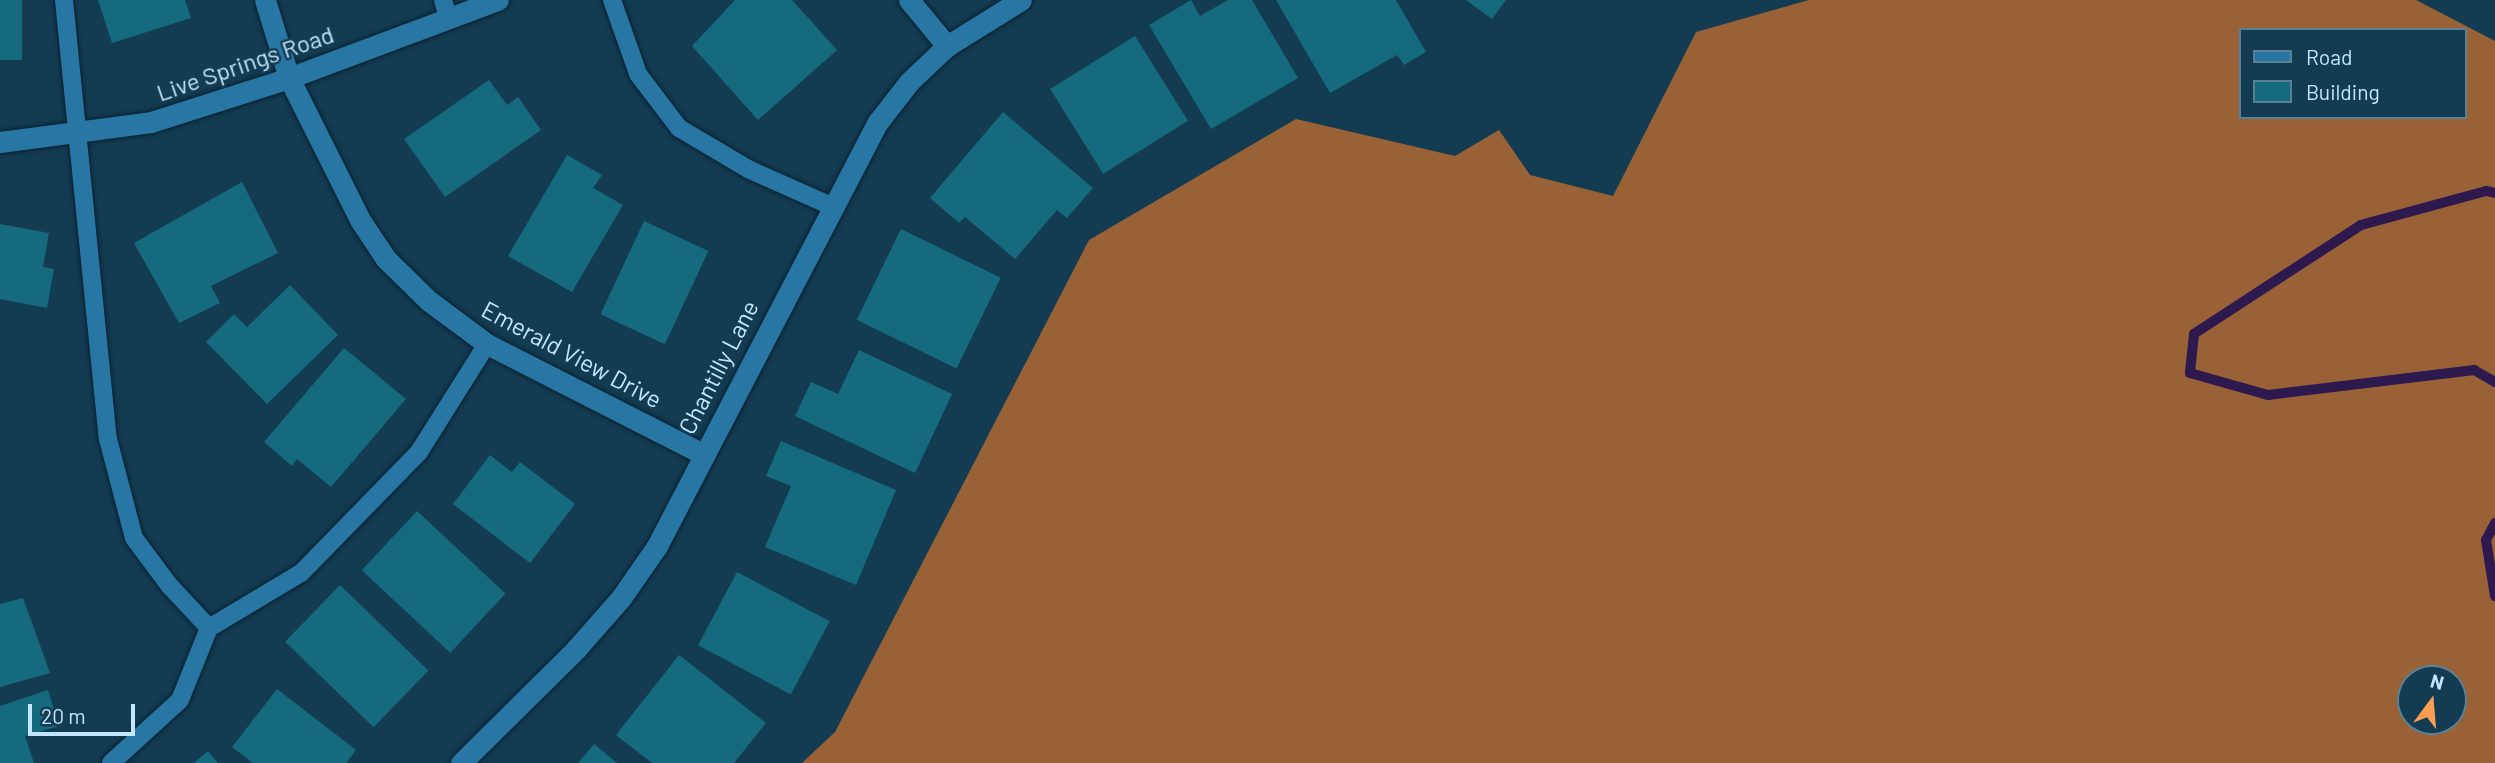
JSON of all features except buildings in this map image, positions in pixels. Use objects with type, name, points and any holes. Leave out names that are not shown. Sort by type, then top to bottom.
[{"type":"street","name":"Emerald View Drive","points":[[265,0],[289,78],[360,220],[386,259],[429,300],[487,344],[703,454]]},
{"type":"street","name":"Live Springs Road","points":[[0,142],[80,135],[151,122],[289,78],[446,9],[498,0]]},
{"type":"street","points":[[909,0],[947,46]]},
{"type":"street","name":"Chantilly Lane","points":[[461,763],[621,598],[657,546],[831,206],[878,122],[909,82],[947,46],[1021,0]]},
{"type":"lane","points":[[65,0],[108,439],[134,538],[169,585],[209,628]]},
{"type":"lane","points":[[612,0],[638,74],[679,128],[748,169],[831,206]]},
{"type":"lane","points":[[111,763],[180,700],[209,628],[302,573],[419,452],[487,344]]},
{"type":"shaded area","points":[[1809,0],[2416,0],[2495,41],[2495,763],[802,763],[835,732],[1089,240],[1296,119],[1455,156],[1499,130],[1530,175],[1613,196],[1696,32]]},
{"type":"waterway","points":[[2495,193],[2486,191],[2361,225],[2194,334],[2190,373],[2268,395],[2474,370],[2495,382]]},
{"type":"waterway","points":[[2495,523],[2486,540],[2495,596]]}]
